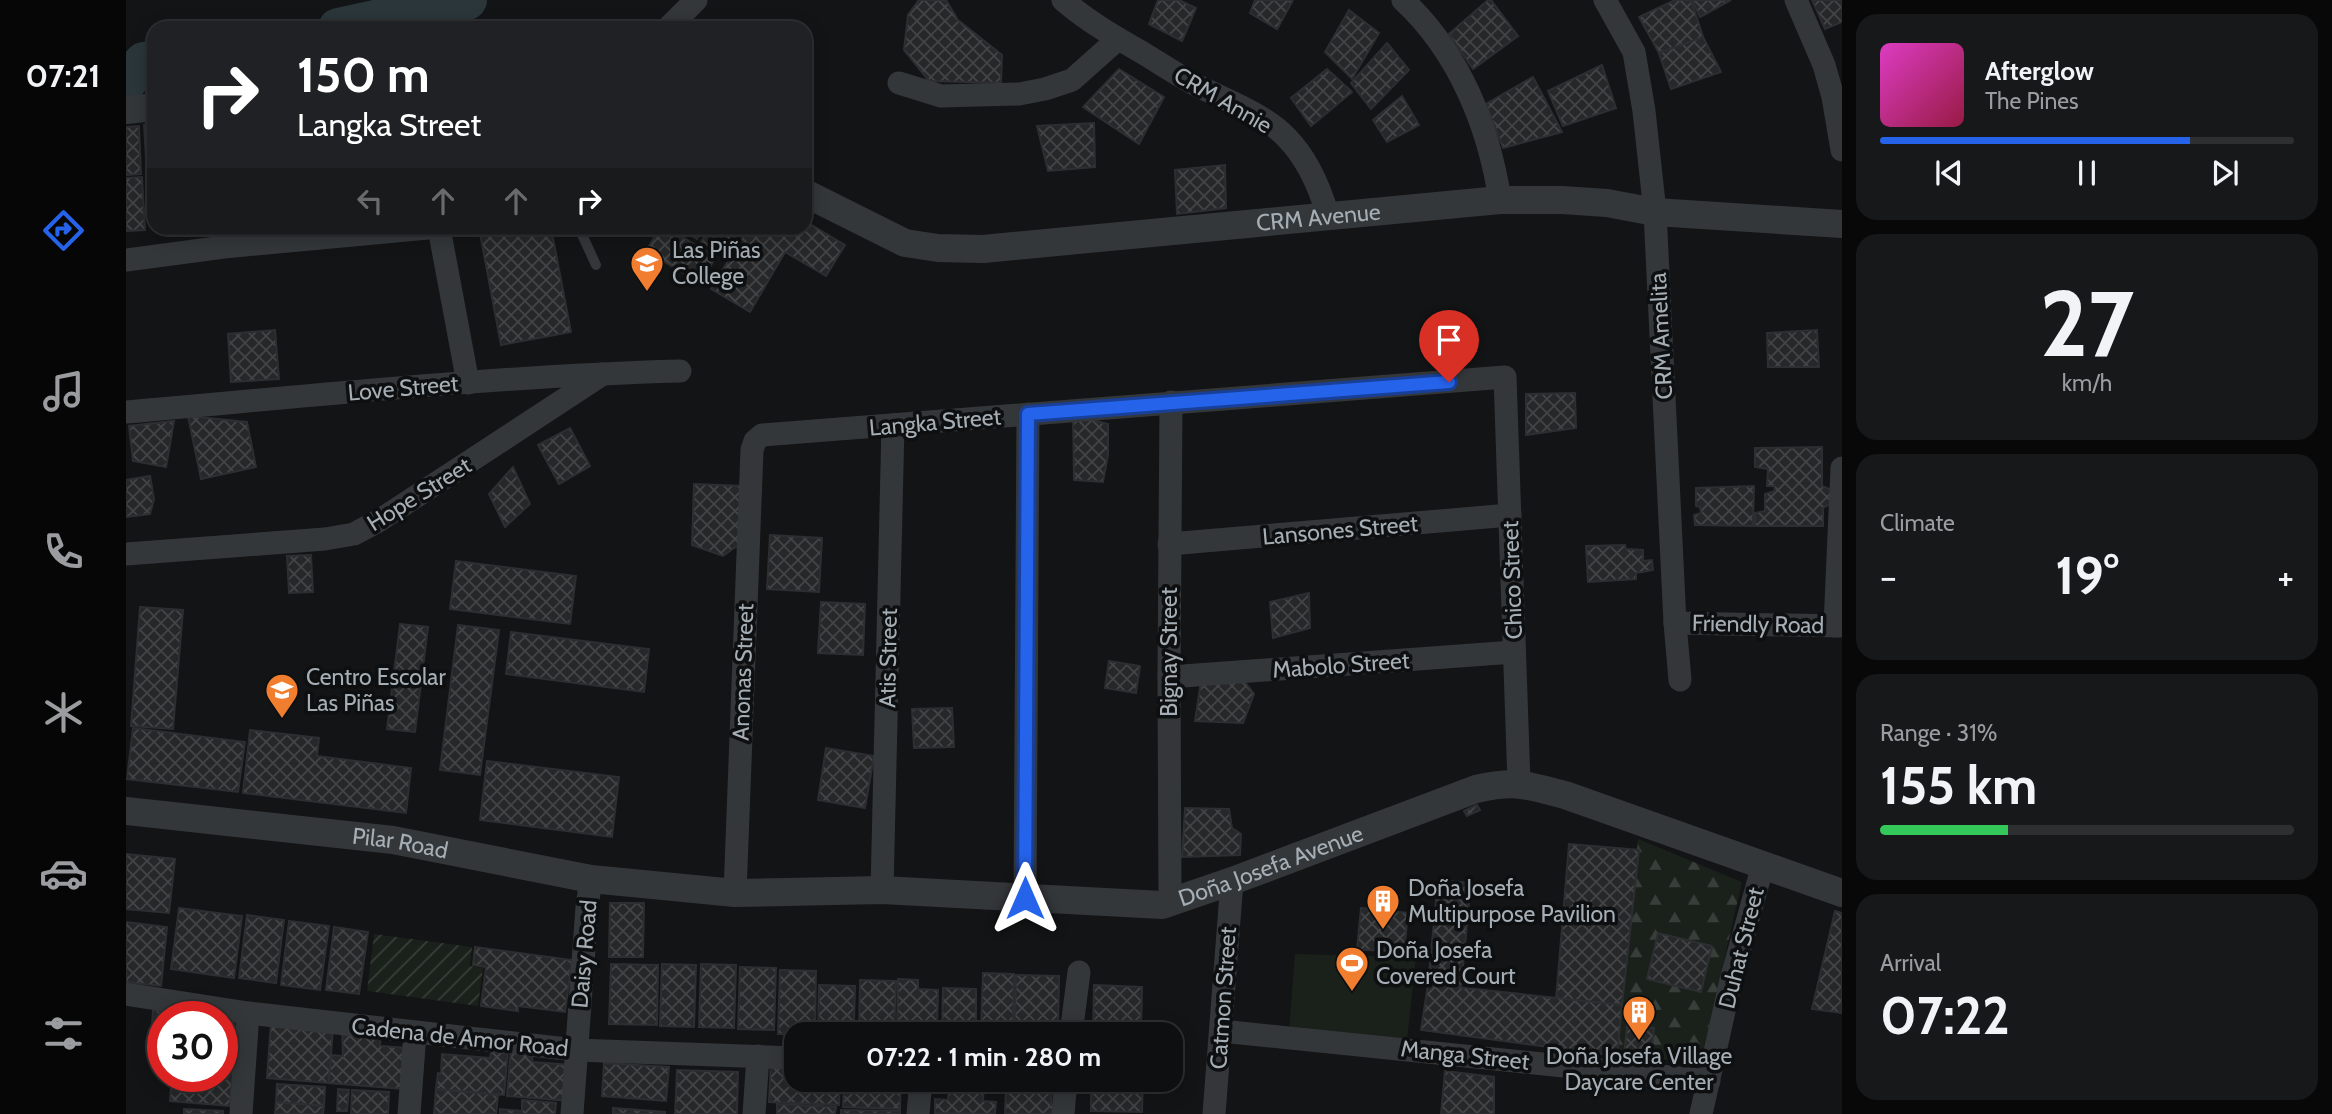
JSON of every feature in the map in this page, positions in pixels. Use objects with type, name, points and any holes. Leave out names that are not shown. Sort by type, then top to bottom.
[{"type":"street","points":[[674,21],[696,0]]},
{"type":"street","name":"CRM Annie","points":[[1063,0],[1080,15],[1118,39],[1195,84],[1247,110],[1285,136],[1304,159],[1316,182],[1328,216]]},
{"type":"street","points":[[1403,0],[1432,32],[1455,67],[1479,114],[1491,152],[1500,200]]},
{"type":"street","name":"CRM Amelita","points":[[1605,0],[1634,52],[1644,111],[1655,212],[1680,680]]},
{"type":"street","points":[[1796,0],[1833,62],[1842,150]]},
{"type":"street","points":[[899,83],[941,96],[1019,94],[1045,89],[1072,80],[1118,39]]},
{"type":"street","points":[[126,110],[147,108]]},
{"type":"street","name":"CRM Avenue","points":[[812,196],[905,243],[938,248],[983,249],[1500,200],[1607,203],[1655,212],[1842,224]]},
{"type":"street","points":[[126,260],[224,247],[353,235]]},
{"type":"street","points":[[440,235],[468,383]]},
{"type":"street","name":"Love Street","points":[[126,412],[468,383],[605,373],[680,371]]},
{"type":"street","name":"Hope Street","points":[[126,554],[325,539],[354,534],[483,454],[605,373]]},
{"type":"street","name":"Langka Street","points":[[752,450],[755,440],[762,435],[1505,377]]},
{"type":"street","name":"Chico Street","points":[[1505,377],[1519,783]]},
{"type":"street","name":"Bignay Street","points":[[1170,902],[1171,402]]},
{"type":"street","points":[[1025,898],[1028,414]]},
{"type":"street","name":"Atis Street","points":[[882,890],[893,425]]},
{"type":"street","name":"Anonas Street","points":[[735,893],[752,450]]},
{"type":"street","points":[[1838,626],[1842,468]]},
{"type":"street","name":"Lansones Street","points":[[1169,544],[1510,515]]},
{"type":"street","name":"Friendly Road","points":[[1675,623],[1838,626]]},
{"type":"street","name":"Mabolo Street","points":[[1169,677],[1514,652]]},
{"type":"street","name":"Doña Josefa Avenue","points":[[673,886],[735,893],[882,890],[1163,905],[1476,789],[1519,783],[1565,795],[1842,893]]},
{"type":"street","name":"Pilar Road","points":[[126,811],[393,840],[591,879],[673,886]]},
{"type":"street","name":"Duhat Street","points":[[1701,1114],[1731,980],[1762,865]]},
{"type":"street","name":"Daisy Road","points":[[572,1114],[591,879]]},
{"type":"street","name":"Catmon Street","points":[[1214,1114],[1232,881]]},
{"type":"street","points":[[1073,1022],[1079,972]]},
{"type":"street","name":"Cadena de Amor Road","points":[[126,994],[248,1013],[576,1050],[784,1057]]},
{"type":"street","points":[[241,1114],[248,1013]]},
{"type":"street","name":"Manga Street","points":[[1221,1031],[1709,1081]]},
{"type":"street","points":[[409,1114],[415,1033]]},
{"type":"street","points":[[754,1114],[758,1056]]},
{"type":"street","points":[[918,1114],[920,1092]]},
{"type":"street","points":[[1063,1114],[1065,1092]]},
{"type":"lane","points":[[582,235],[596,265]]},
{"type":"green space","points":[[1638,839],[1742,882],[1701,1060],[1696,1062],[1617,1056]]},
{"type":"green space","points":[[374,934],[472,947],[470,966],[483,968],[478,1006],[367,991]]},
{"type":"green space","name":"Doña Josefa Covered Court","points":[[1295,954],[1416,957],[1407,1040],[1289,1029]]},
{"type":"building","points":[[919,0],[946,0],[958,20],[1002,55],[1001,83],[929,81],[904,50],[908,15]]},
{"type":"building","points":[[1158,0],[1179,0],[1196,8],[1182,41],[1149,24]]},
{"type":"building","points":[[1255,0],[1293,0],[1277,29],[1250,13]]},
{"type":"building","points":[[1491,0],[1518,36],[1473,69],[1449,34]]},
{"type":"building","points":[[1675,0],[1691,0],[1703,37],[1659,53],[1639,17]]},
{"type":"building","points":[[1692,0],[1731,0],[1700,17]]},
{"type":"building","points":[[1812,0],[1842,0],[1842,22],[1825,29]]},
{"type":"building","points":[[1349,10],[1379,33],[1352,79],[1325,52]]},
{"type":"building","points":[[1703,37],[1721,72],[1671,89],[1659,53]]},
{"type":"building","points":[[1387,43],[1409,70],[1371,109],[1351,83]]},
{"type":"building","points":[[1602,65],[1616,108],[1563,126],[1548,91]]},
{"type":"building","points":[[1119,69],[1164,97],[1139,144],[1083,107]]},
{"type":"building","points":[[1327,69],[1352,92],[1311,126],[1291,98]]},
{"type":"building","points":[[1533,77],[1562,132],[1503,148],[1486,104]]},
{"type":"building","points":[[1402,96],[1419,125],[1387,142],[1373,120]]},
{"type":"building","points":[[1094,123],[1095,167],[1048,171],[1037,126]]},
{"type":"building","points":[[144,125],[147,125],[147,173]]},
{"type":"building","points":[[139,126],[141,174],[126,175],[126,127]]},
{"type":"building","points":[[1225,165],[1226,208],[1177,214],[1175,170]]},
{"type":"building","points":[[142,177],[145,230],[126,231],[126,178]]},
{"type":"building","points":[[812,225],[845,245],[826,276],[785,252],[750,312],[711,289],[744,235],[812,235]]},
{"type":"building","points":[[480,235],[552,235],[571,332],[501,345]]},
{"type":"building","points":[[656,235],[679,235],[716,257],[700,283],[646,251]]},
{"type":"building","points":[[706,235],[738,235],[725,256],[701,242]]},
{"type":"building","points":[[275,330],[279,379],[231,382],[228,334]]},
{"type":"building","points":[[1817,330],[1819,367],[1768,367],[1767,333]]},
{"type":"building","points":[[1575,393],[1576,428],[1526,435],[1526,394]]},
{"type":"building","points":[[1073,415],[1108,424],[1108,455],[1103,482],[1074,480]]},
{"type":"building","points":[[188,416],[247,422],[256,467],[201,479]]},
{"type":"building","points":[[174,421],[166,467],[133,461],[129,426]]},
{"type":"building","points":[[570,428],[590,466],[559,484],[538,445]]},
{"type":"building","points":[[1822,447],[1822,486],[1834,491],[1832,503],[1823,508],[1823,526],[1755,526],[1755,513],[1765,511],[1765,494],[1775,491],[1774,486],[1767,486],[1768,469],[1755,467],[1755,448]]},
{"type":"building","points":[[513,467],[530,504],[505,527],[489,494]]},
{"type":"building","points":[[150,476],[154,499],[150,514],[126,517],[126,480]]},
{"type":"building","points":[[694,484],[744,486],[741,543],[723,556],[692,545]]},
{"type":"building","points":[[1754,486],[1753,526],[1695,525],[1694,515],[1701,513],[1700,507],[1696,506],[1696,488]]},
{"type":"building","points":[[770,535],[822,538],[819,592],[767,589]]},
{"type":"building","points":[[1625,545],[1626,549],[1643,550],[1643,561],[1652,560],[1653,570],[1636,573],[1636,579],[1588,582],[1586,546]]},
{"type":"building","points":[[311,555],[313,592],[289,593],[287,556]]},
{"type":"building","points":[[456,561],[576,576],[570,624],[450,609]]},
{"type":"building","points":[[1309,593],[1310,628],[1273,638],[1270,602]]},
{"type":"building","points":[[821,602],[865,604],[863,655],[818,653]]},
{"type":"building","points":[[140,607],[183,610],[173,729],[131,726]]},
{"type":"building","points":[[400,624],[428,627],[415,732],[387,729]]},
{"type":"building","points":[[458,625],[499,630],[480,775],[440,770]]},
{"type":"building","points":[[511,632],[649,649],[644,692],[506,674]]},
{"type":"building","points":[[1109,661],[1140,666],[1136,693],[1105,688]]},
{"type":"building","points":[[1201,681],[1244,681],[1254,694],[1243,723],[1195,721]]},
{"type":"building","points":[[952,708],[954,747],[914,748],[912,709]]},
{"type":"building","points":[[133,728],[245,742],[238,792],[127,779]]},
{"type":"building","points":[[250,730],[319,738],[317,756],[411,768],[406,813],[243,793]]},
{"type":"building","points":[[826,748],[874,756],[865,808],[818,800]]},
{"type":"building","points":[[487,761],[619,777],[612,837],[480,820]]},
{"type":"building","points":[[1477,805],[1480,810],[1467,816],[1464,811]]},
{"type":"building","points":[[1185,808],[1229,809],[1232,828],[1241,834],[1240,855],[1182,857]]},
{"type":"building","points":[[1569,844],[1639,850],[1622,1005],[1556,999]]},
{"type":"building","points":[[126,854],[175,859],[169,913],[126,909]]},
{"type":"building","points":[[1438,880],[1471,883],[1461,987],[1428,984]]},
{"type":"building","points":[[610,903],[644,903],[643,957],[609,957]]},
{"type":"building","points":[[179,908],[242,916],[234,978],[171,969]]},
{"type":"building","name":"Doña Josefa Multipurpose Pavilion","points":[[1361,908],[1408,913],[1404,953],[1357,949]]},
{"type":"building","points":[[1835,911],[1842,913],[1842,1013],[1812,1009]]},
{"type":"building","points":[[247,915],[284,920],[276,983],[239,978]]},
{"type":"building","points":[[289,921],[329,926],[320,990],[281,985]]},
{"type":"building","points":[[126,922],[167,927],[161,986],[126,982]]},
{"type":"building","points":[[334,927],[368,932],[359,994],[326,990]]},
{"type":"building","points":[[1658,933],[1712,946],[1701,992],[1647,979]]},
{"type":"building","points":[[475,947],[572,960],[565,1012],[518,1006],[518,1011],[481,1006],[486,967],[473,965]]},
{"type":"building","points":[[611,964],[658,965],[657,1025],[609,1024]]},
{"type":"building","points":[[662,964],[696,965],[694,1027],[660,1026]]},
{"type":"building","points":[[701,964],[736,965],[734,1028],[699,1027]]},
{"type":"building","points":[[740,967],[776,968],[774,1030],[738,1029]]},
{"type":"building","points":[[780,970],[816,971],[815,1022],[784,1022],[784,1034],[778,1034]]},
{"type":"building","points":[[983,973],[1014,974],[1013,1022],[981,1022]]},
{"type":"building","points":[[1016,975],[1059,976],[1058,1022],[1014,1022]]},
{"type":"building","points":[[898,979],[918,980],[918,989],[938,990],[937,1022],[897,1022]]},
{"type":"building","points":[[860,980],[896,981],[894,1022],[859,1022]]},
{"type":"building","points":[[1428,984],[1622,1005],[1617,1056],[1421,1030]]},
{"type":"building","points":[[819,985],[855,986],[854,1022],[818,1022]]},
{"type":"building","points":[[1094,985],[1142,987],[1141,1022],[1093,1022]]},
{"type":"building","points":[[943,988],[976,989],[976,1022],[942,1022]]},
{"type":"building","points":[[271,1022],[333,1027],[329,1083],[267,1078]]},
{"type":"building","name":"Doña Josefa Village Daycare Center","points":[[1627,1025],[1654,1028],[1651,1058],[1624,1057]]},
{"type":"building","points":[[342,1028],[381,1031],[380,1046],[407,1048],[403,1089],[329,1083],[331,1055],[343,1056]]},
{"type":"building","points":[[492,1047],[508,1049],[504,1095],[436,1089],[438,1073],[441,1074],[442,1054],[490,1058]]},
{"type":"building","points":[[511,1048],[533,1050],[532,1062],[571,1065],[569,1101],[507,1096]]},
{"type":"building","points":[[771,1061],[784,1062],[784,1092],[840,1092],[839,1105],[769,1102]]},
{"type":"building","points":[[604,1063],[669,1067],[666,1101],[602,1096]]},
{"type":"building","points":[[677,1070],[738,1072],[737,1114],[675,1114]]},
{"type":"building","points":[[1445,1071],[1494,1077],[1494,1114],[1441,1114]]},
{"type":"building","points":[[277,1084],[325,1087],[324,1106],[276,1102]]},
{"type":"building","points":[[338,1089],[349,1090],[347,1111],[337,1111]]},
{"type":"building","points":[[436,1089],[498,1095],[496,1114],[434,1114]]},
{"type":"building","points":[[352,1090],[389,1092],[388,1114],[351,1114]]},
{"type":"building","points":[[171,1092],[231,1092],[230,1106],[170,1101]]},
{"type":"building","points":[[844,1092],[901,1092],[900,1109],[843,1107]]},
{"type":"building","points":[[948,1092],[983,1092],[983,1101],[996,1102],[995,1114],[935,1113],[935,1099],[948,1100]]},
{"type":"building","points":[[1006,1092],[1052,1092],[1054,1114],[1005,1114]]},
{"type":"building","points":[[1091,1092],[1143,1092],[1142,1112],[1091,1111]]},
{"type":"building","points":[[522,1100],[556,1103],[555,1114],[500,1114],[500,1109],[522,1111]]},
{"type":"building","points":[[276,1102],[324,1106],[323,1114],[275,1114]]},
{"type":"building","points":[[777,1104],[836,1107],[835,1114],[777,1114]]},
{"type":"building","points":[[613,1108],[665,1112],[665,1114],[613,1114]]},
{"type":"building","points":[[184,1109],[223,1111],[223,1114],[184,1114]]},
{"type":"building","points":[[841,1110],[900,1111],[900,1114],[841,1114]]},
{"type":"waterway","points":[[370,21],[467,0]]},
{"type":"waterway","points":[[126,82],[147,62]]},
{"type":"place","name":"Las Piñas College","points":[[647,293]]},
{"type":"place","name":"Centro Escolar Las Piñas","points":[[282,720]]},
{"type":"place","name":"Doña Josefa Multipurpose Pavilion","points":[[1383,931]]},
{"type":"place","name":"Doña Josefa Covered Court","points":[[1352,993]]},
{"type":"place","name":"Doña Josefa Village Daycare Center","points":[[1639,1042]]},
{"type":"route","points":[[1025,898],[1028,414],[1449,382]]}]
